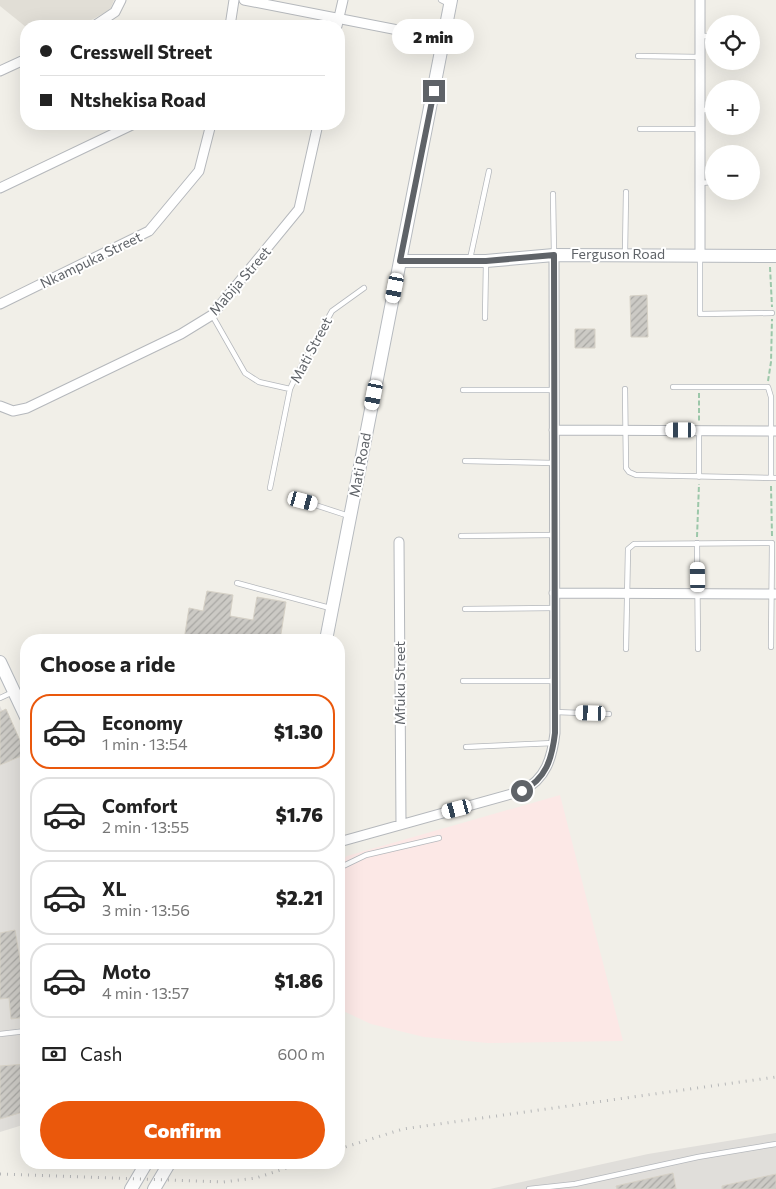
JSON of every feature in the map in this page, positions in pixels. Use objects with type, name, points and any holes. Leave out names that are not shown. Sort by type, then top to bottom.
[{"type":"street","points":[[103,20],[115,12],[121,0]]},
{"type":"street","points":[[231,20],[234,0]]},
{"type":"street","points":[[244,0],[326,20]]},
{"type":"street","points":[[339,20],[343,0]]},
{"type":"street","points":[[700,0],[700,254]]},
{"type":"street","name":"Mati Road","points":[[327,634],[444,39],[448,1]]},
{"type":"street","points":[[345,24],[444,39]]},
{"type":"street","points":[[0,71],[20,62]]},
{"type":"street","points":[[0,188],[121,130]]},
{"type":"street","name":"Nkampuka Street","points":[[0,304],[148,231],[199,171],[209,130]]},
{"type":"street","name":"Mabija Street","points":[[4,408],[27,408],[181,334],[212,315],[299,209],[317,130]]},
{"type":"street","name":"Ferguson Road","points":[[400,261],[486,261],[554,255],[626,254],[773,256]]},
{"type":"street","points":[[345,840],[522,791],[534,784],[547,767],[554,743],[555,712],[554,255]]},
{"type":"street","points":[[554,430],[774,431]]},
{"type":"street","name":"Mfuku Street","points":[[399,542],[401,824]]},
{"type":"street","points":[[554,593],[774,594]]},
{"type":"street","points":[[0,662],[20,704]]},
{"type":"street","points":[[131,1189],[143,1169]]},
{"type":"street","points":[[154,1189],[166,1169]]},
{"type":"lane","points":[[700,36],[705,36]]},
{"type":"lane","points":[[638,56],[700,57]]},
{"type":"lane","points":[[699,110],[705,110]]},
{"type":"lane","points":[[640,129],[699,129]]},
{"type":"lane","points":[[470,260],[489,171]]},
{"type":"lane","points":[[699,183],[705,183]]},
{"type":"lane","points":[[626,192],[626,254]]},
{"type":"lane","points":[[553,194],[554,255]]},
{"type":"lane","points":[[700,254],[700,314],[772,313]]},
{"type":"lane","points":[[484,318],[486,261]]},
{"type":"lane","name":"Mati Street","points":[[270,488],[290,389],[330,313],[364,288]]},
{"type":"lane","points":[[212,315],[245,373],[259,382],[290,389]]},
{"type":"lane","points":[[625,389],[626,468],[629,472],[636,475],[773,478],[774,431],[768,386],[673,387]]},
{"type":"lane","points":[[463,390],[554,390]]},
{"type":"lane","points":[[699,430],[699,477]]},
{"type":"lane","points":[[465,461],[554,463]]},
{"type":"lane","points":[[303,501],[350,516]]},
{"type":"lane","points":[[461,536],[554,535]]},
{"type":"lane","points":[[697,543],[698,649]]},
{"type":"lane","points":[[626,649],[627,554],[630,546],[639,544],[697,543],[772,543],[774,594],[771,647]]},
{"type":"lane","points":[[237,583],[332,609]]},
{"type":"lane","points":[[465,609],[554,608]]},
{"type":"lane","points":[[463,681],[554,681]]},
{"type":"lane","points":[[0,698],[14,691]]},
{"type":"lane","points":[[555,712],[609,714]]},
{"type":"lane","points":[[466,747],[554,743]]},
{"type":"lane","points":[[345,865],[366,855],[439,838]]},
{"type":"lane","points":[[0,1034],[20,1032]]},
{"type":"lane","points":[[529,1189],[576,1184],[698,1157],[776,1144]]},
{"type":"path","points":[[768,386],[772,362],[773,256]]},
{"type":"path","points":[[699,387],[699,430]]},
{"type":"path","points":[[697,543],[699,477]]},
{"type":"path","points":[[772,543],[773,478]]},
{"type":"shaded area","points":[[0,0],[114,0],[110,10],[91,20],[20,20],[20,22],[0,6]]},
{"type":"shaded area","points":[[0,706],[20,748],[20,1126],[0,1132]]},
{"type":"shaded area","points":[[560,795],[623,1041],[488,1043],[424,1037],[371,1024],[345,1012],[345,858]]},
{"type":"shaded area","points":[[776,1133],[776,1189],[490,1189],[648,1154]]},
{"type":"building","points":[[647,295],[648,337],[631,337],[630,296]]},
{"type":"building","points":[[575,329],[595,329],[595,348],[575,348]]},
{"type":"building","points":[[207,591],[233,595],[230,616],[253,620],[257,597],[286,602],[281,634],[185,634],[189,608],[203,611]]},
{"type":"building","points":[[6,709],[20,740],[20,757],[0,765],[0,712]]},
{"type":"building","points":[[15,930],[20,960],[20,1018],[11,1019],[9,998],[0,999],[0,933]]},
{"type":"building","points":[[20,1064],[20,1113],[0,1119],[0,1066]]},
{"type":"building","points":[[673,1173],[676,1189],[617,1189],[616,1186]]},
{"type":"building","points":[[776,1174],[776,1189],[722,1189],[722,1186]]},
{"type":"railway","points":[[345,1147],[403,1129],[776,1077]]},
{"type":"railway","points":[[0,1174],[223,1182],[256,1178],[284,1169]]},
{"type":"route","points":[[434,91],[400,261],[486,261],[554,255],[555,733],[552,754],[545,772],[534,784],[522,791]]}]
